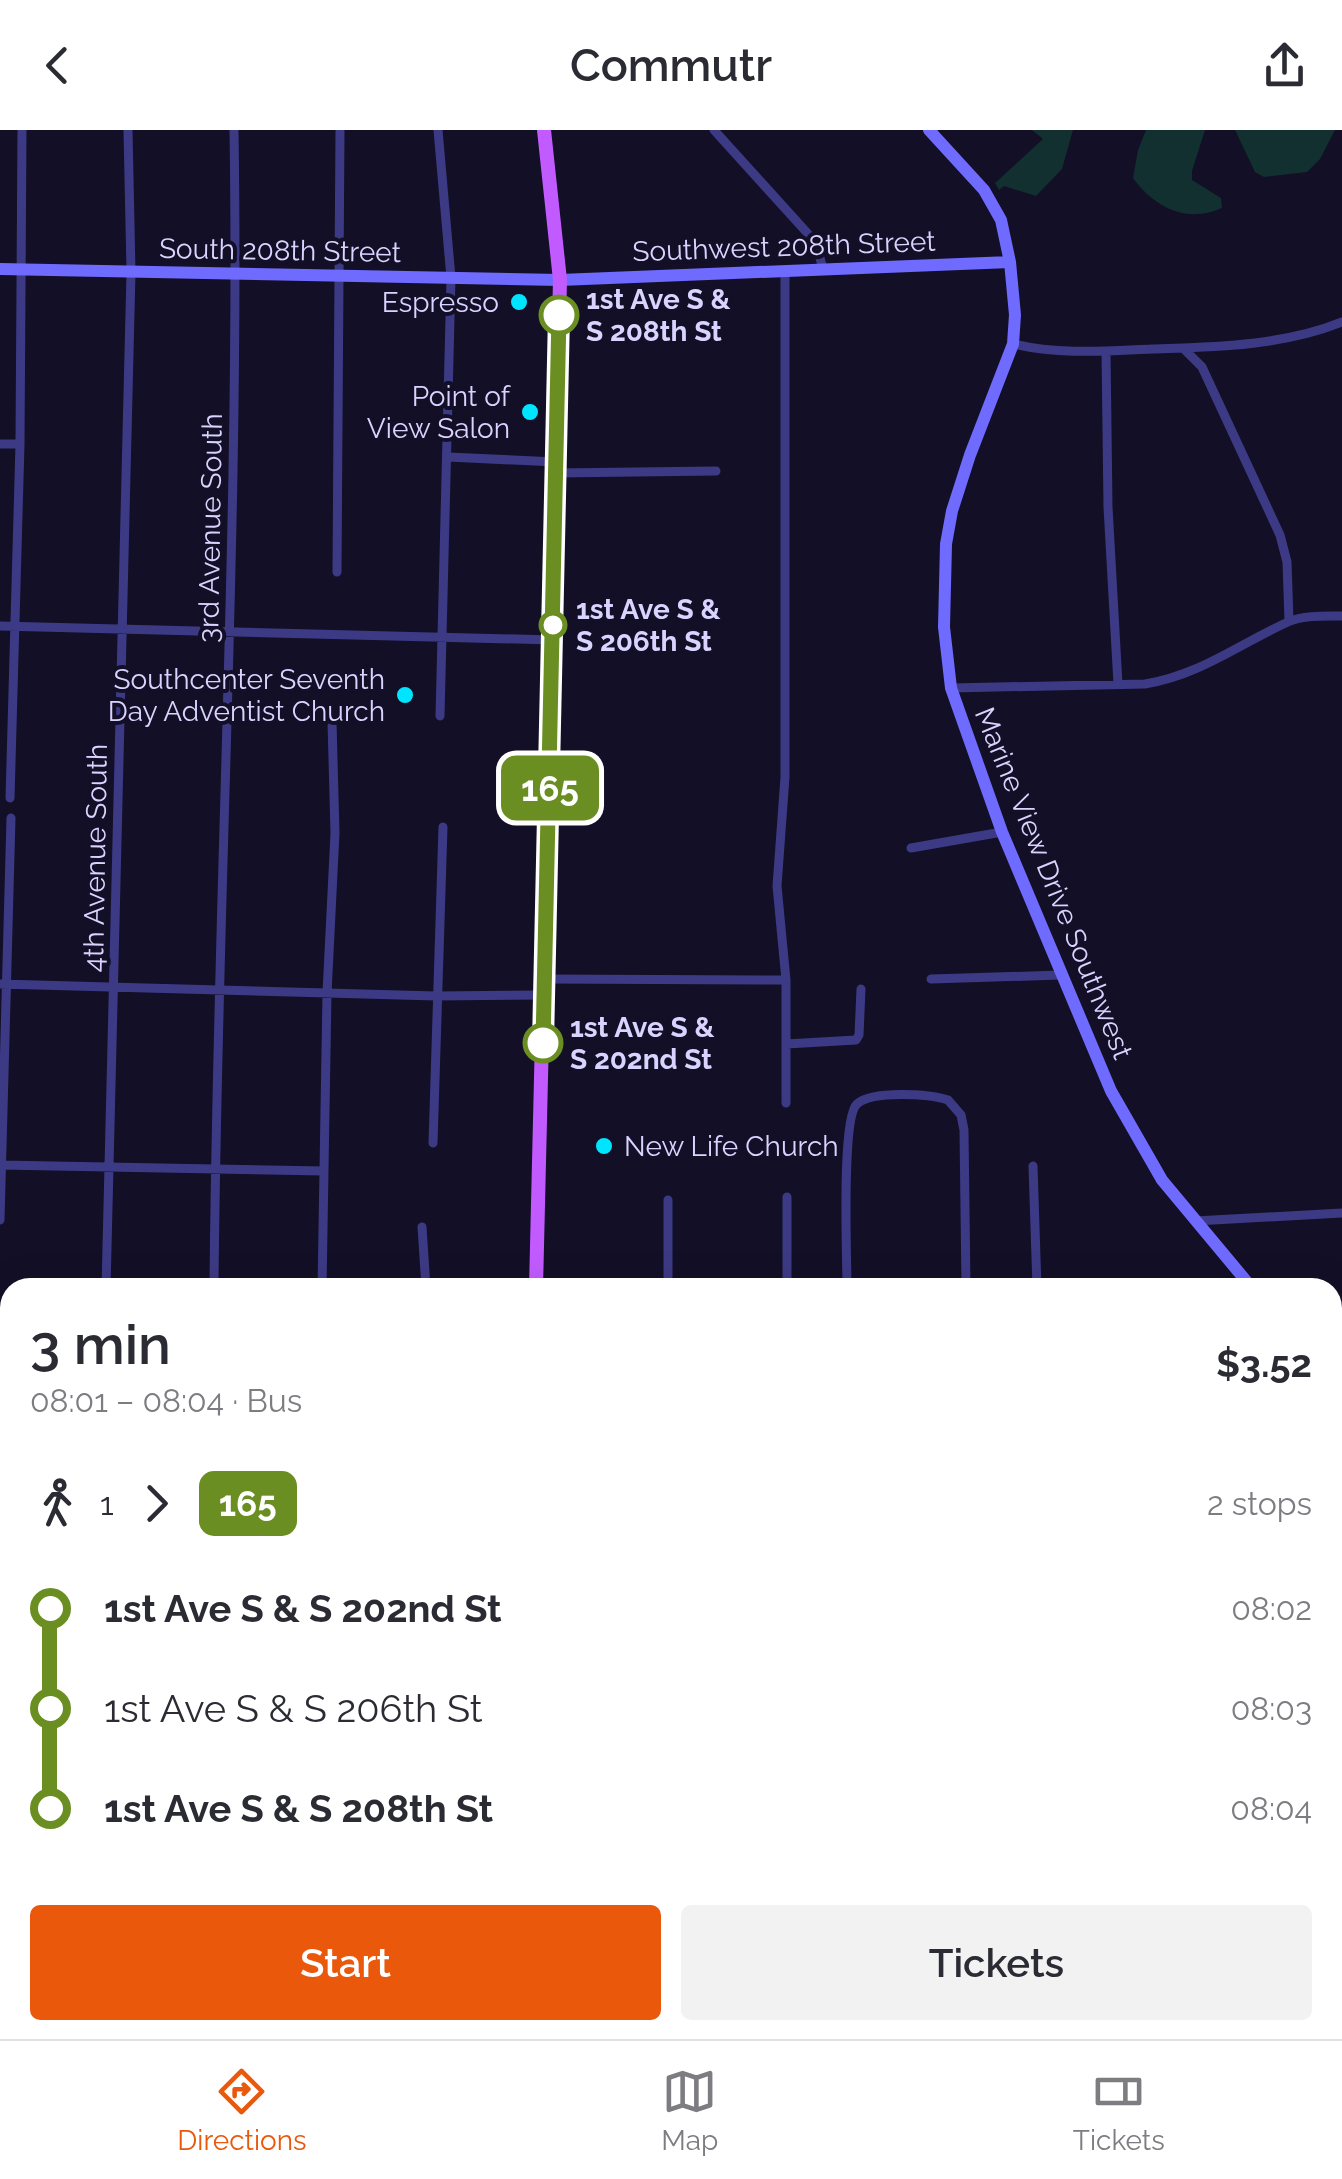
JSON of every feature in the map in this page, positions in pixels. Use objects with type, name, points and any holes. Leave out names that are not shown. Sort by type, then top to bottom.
[{"type":"main road","points":[[536,1278],[560,280],[544,130]]},
{"type":"street","points":[[10,798],[20,444],[22,130]]},
{"type":"street","name":"4th Avenue South","points":[[106,1278],[131,272],[128,130]]},
{"type":"street","name":"3rd Avenue South","points":[[214,1278],[230,631],[236,274],[234,130]]},
{"type":"street","points":[[336,572],[340,130]]},
{"type":"street","points":[[438,130],[451,278],[440,716]]},
{"type":"street","points":[[714,130],[818,246],[823,269]]},
{"type":"street","name":"Marine View Drive Southwest","points":[[929,130],[994,205],[1001,220],[1015,315],[1013,344],[970,455],[946,544],[944,627],[951,688],[1002,832],[1119,1106],[1162,1180],[1244,1278]]},
{"type":"street","name":"Southwest 208th Street","points":[[560,280],[1010,262]]},
{"type":"street","name":"South 208th Street","points":[[0,269],[560,280]]},
{"type":"street","points":[[785,271],[784,777],[777,886],[786,980],[786,1103]]},
{"type":"street","points":[[1013,344],[1065,352],[1186,350],[1278,340],[1342,322]]},
{"type":"street","points":[[1186,350],[1202,366],[1280,535],[1287,562],[1289,621]]},
{"type":"street","points":[[1106,351],[1108,507],[1118,684]]},
{"type":"street","points":[[0,444],[20,444]]},
{"type":"street","points":[[448,457],[556,467],[716,471]]},
{"type":"street","points":[[951,688],[1145,684],[1194,672],[1289,621],[1342,616]]},
{"type":"street","points":[[0,626],[553,640]]},
{"type":"street","points":[[322,1278],[327,992],[335,833],[332,722]]},
{"type":"street","points":[[0,1220],[4,984],[12,818]]},
{"type":"street","points":[[433,1142],[444,826]]},
{"type":"street","points":[[911,848],[1002,832]]},
{"type":"street","points":[[931,979],[1061,975]]},
{"type":"street","points":[[545,978],[786,980]]},
{"type":"street","points":[[4,984],[436,996],[544,995]]},
{"type":"street","points":[[786,1044],[856,1040],[861,990]]},
{"type":"street","points":[[847,1278],[848,1128],[856,1104],[879,1096],[904,1095],[938,1097],[956,1106],[964,1130],[966,1278]]},
{"type":"street","points":[[1,1164],[324,1171]]},
{"type":"street","points":[[1033,1166],[1037,1278]]},
{"type":"street","points":[[787,1197],[787,1278]]},
{"type":"street","points":[[668,1200],[668,1278]]},
{"type":"street","points":[[1195,1220],[1342,1214]]},
{"type":"street","points":[[422,1226],[425,1278]]},
{"type":"green space","points":[[1032,130],[1073,130],[1062,169],[1036,196],[1004,186],[999,190],[995,183],[1043,139]]},
{"type":"green space","points":[[1146,130],[1205,130],[1192,180],[1221,198],[1222,208],[1184,213],[1161,204],[1141,188],[1133,178]]},
{"type":"green space","points":[[1235,130],[1335,130],[1320,159],[1307,172],[1264,177],[1255,172]]},
{"type":"bus line","name":"165","points":[[543,1043],[559,315]]},
{"type":"place","name":"Espresso","points":[[519,302]]},
{"type":"place","name":"1st Ave S & S 208th St","points":[[559,315]]},
{"type":"place","name":"Point of View Salon","points":[[530,412]]},
{"type":"place","name":"1st Ave S & S 206th St","points":[[553,625]]},
{"type":"place","name":"Southcenter Seventh Day Adventist Church","points":[[405,695]]},
{"type":"place","name":"1st Ave S & S 202nd St","points":[[543,1043]]},
{"type":"place","name":"New Life Church","points":[[604,1146]]}]
